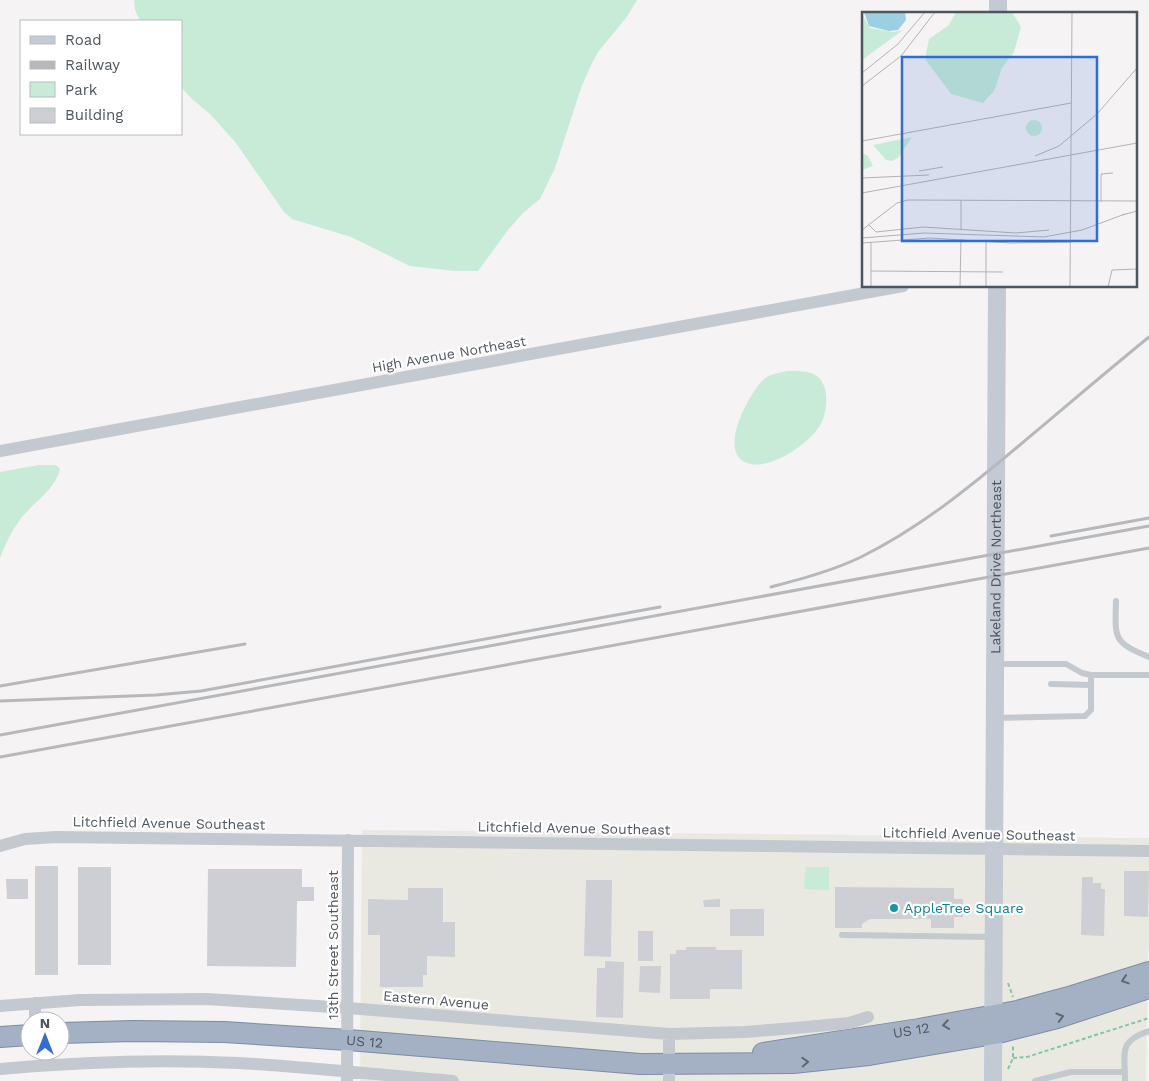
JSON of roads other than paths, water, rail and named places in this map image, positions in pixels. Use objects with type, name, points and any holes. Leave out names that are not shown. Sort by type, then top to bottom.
[{"type":"highway","name":"US 12","points":[[70,1033],[200,1031],[348,1040],[589,1061],[669,1073],[833,1060],[903,1050],[994,1025],[1037,1006],[1149,972]]},
{"type":"highway","name":"US 12","points":[[994,1025],[1057,1018],[1149,988]]},
{"type":"highway","points":[[0,1037],[20,1036]]},
{"type":"main road","name":"Lakeland Drive Northeast","points":[[997,288],[994,1025],[1001,1078]]},
{"type":"street","name":"High Avenue Northeast","points":[[0,451],[893,288]]},
{"type":"street","name":"Litchfield Avenue Southeast","points":[[0,846],[25,839],[56,837],[1149,851]]},
{"type":"street","name":"13th Street Southeast","points":[[348,840],[348,1076]]},
{"type":"street","name":"Eastern Avenue","points":[[0,1006],[124,999],[255,1001],[669,1034],[745,1032],[795,1028],[849,1023],[868,1018]]},
{"type":"street","points":[[35,1003],[35,1011]]},
{"type":"street","points":[[669,1034],[669,1073]]},
{"type":"street","points":[[0,1069],[51,1064],[164,1061],[238,1063],[348,1076],[454,1081]]},
{"type":"lane","points":[[1116,601],[1116,629],[1120,641],[1130,649],[1149,656]]},
{"type":"lane","points":[[995,664],[1066,664],[1082,673],[1091,675],[1149,675]]},
{"type":"lane","points":[[995,718],[1085,716],[1090,710],[1091,675]]},
{"type":"lane","points":[[1051,684],[1091,684]]},
{"type":"lane","points":[[842,935],[994,937]]},
{"type":"lane","points":[[1125,1081],[1125,1051],[1128,1042],[1135,1035],[1149,1031]]},
{"type":"lane","points":[[1100,1072],[1100,1081]]},
{"type":"lane","points":[[1035,1081],[1060,1074],[1125,1072]]},
{"type":"railway","points":[[771,587],[850,562],[883,546],[924,520],[983,475],[1149,337]]},
{"type":"railway","points":[[1051,536],[1149,518]]},
{"type":"railway","points":[[0,735],[1149,526]]},
{"type":"railway","points":[[0,757],[1149,548]]},
{"type":"railway","points":[[0,701],[156,695],[201,691],[660,607]]},
{"type":"railway","points":[[0,686],[245,644]]},
{"type":"place","name":"AppleTree Square","points":[[894,908]]}]
